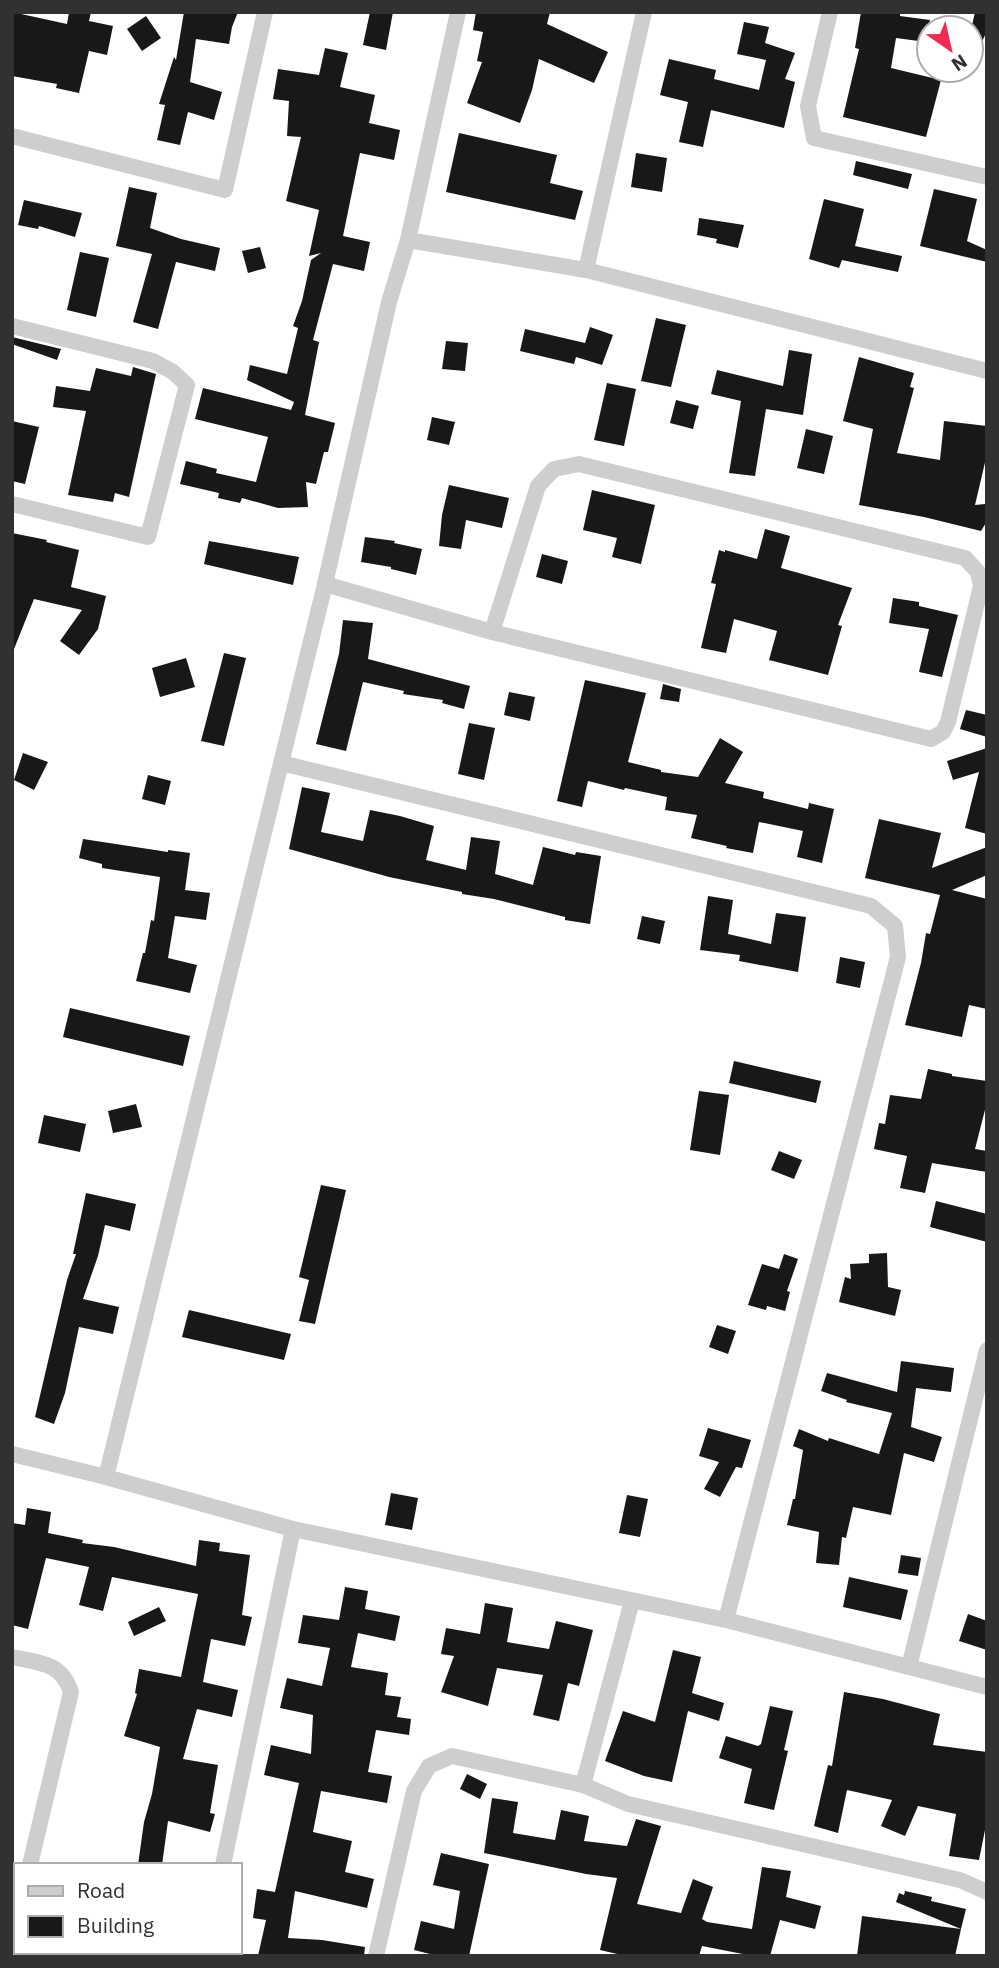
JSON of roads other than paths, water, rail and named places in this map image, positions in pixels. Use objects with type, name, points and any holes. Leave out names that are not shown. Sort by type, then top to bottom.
[{"type":"street","points":[[12,136],[225,190],[265,12]]},
{"type":"street","points":[[106,1476],[325,584],[389,302],[408,240],[458,12]]},
{"type":"street","points":[[586,270],[644,12]]},
{"type":"street","points":[[830,12],[808,106],[814,138],[987,177]]},
{"type":"street","points":[[408,240],[586,270],[987,371]]},
{"type":"street","points":[[12,326],[153,361],[173,372],[187,385],[148,537],[12,503]]},
{"type":"street","points":[[325,584],[492,632],[931,739],[943,732],[948,722],[981,586],[978,572],[965,558],[579,464],[554,469],[538,486],[492,632]]},
{"type":"street","points":[[281,763],[871,906],[895,926],[898,957],[726,1620]]},
{"type":"street","points":[[909,1667],[987,1350]]},
{"type":"street","points":[[12,1454],[106,1476],[293,1529],[726,1620],[987,1687]]},
{"type":"street","points":[[223,1863],[293,1529]]},
{"type":"street","points":[[583,1785],[632,1601]]},
{"type":"street","points":[[12,1657],[54,1667],[66,1677],[71,1692],[30,1863]]},
{"type":"street","points":[[376,1956],[414,1791],[429,1766],[452,1756],[583,1785],[628,1804],[960,1880],[987,1892]]}]
